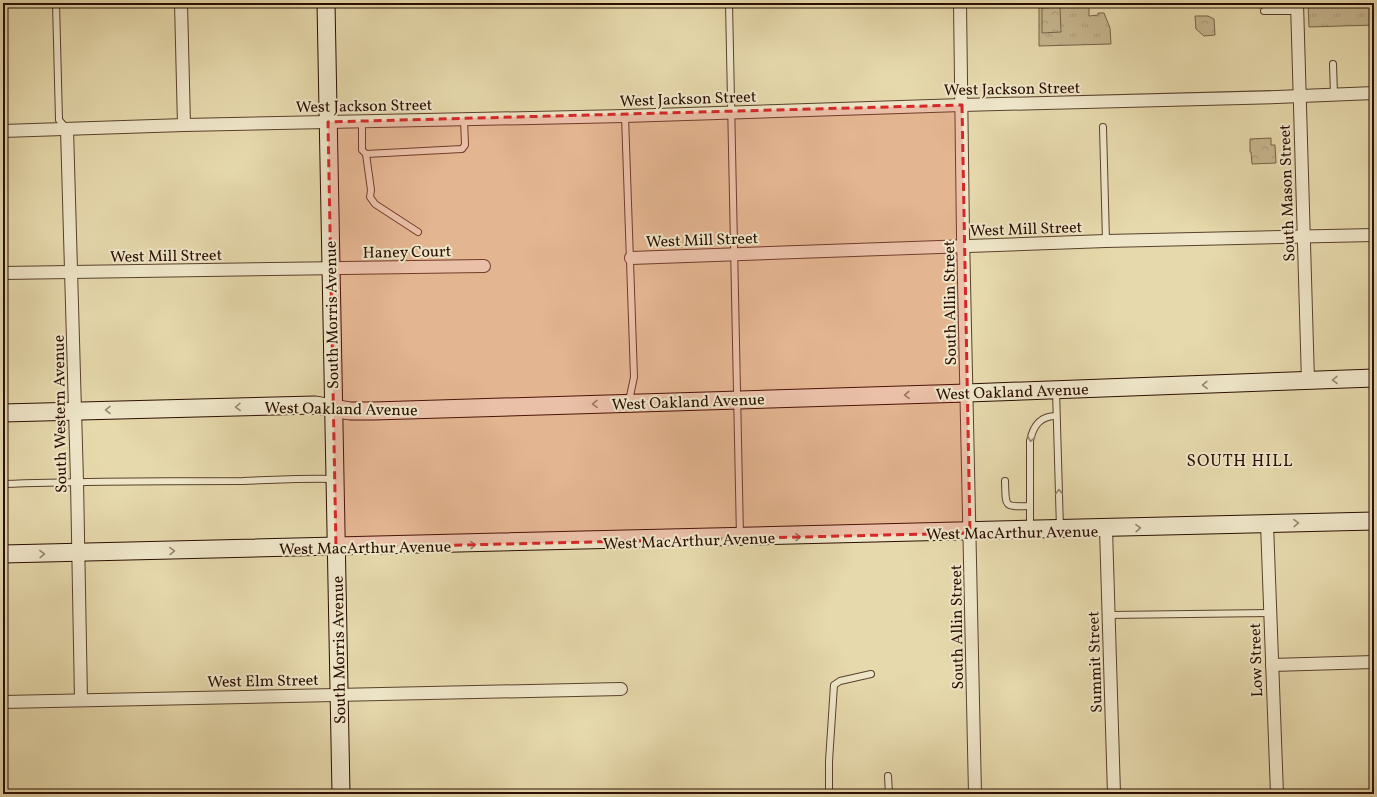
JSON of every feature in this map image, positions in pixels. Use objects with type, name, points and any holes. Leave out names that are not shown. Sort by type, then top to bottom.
[{"type":"main road","name":"South Morris Avenue","points":[[326,3],[341,794]]},
{"type":"main road","name":"West Oakland Avenue","points":[[3,413],[315,405],[350,411],[967,393],[1374,378]]},
{"type":"main road","name":"West MacArthur Avenue","points":[[3,554],[740,539],[1030,532],[1374,521]]},
{"type":"street","points":[[181,3],[184,125]]},
{"type":"street","name":"South Allin Street","points":[[960,3],[975,794]]},
{"type":"street","name":"South Mason Street","points":[[1297,7],[1308,381]]},
{"type":"street","name":"West Jackson Street","points":[[3,131],[184,125],[625,116],[962,105],[1299,97],[1374,93]]},
{"type":"street","name":"South Western Avenue","points":[[67,129],[77,481],[80,700]]},
{"type":"street","name":"West Mill Street","points":[[631,258],[1106,241],[1374,235]]},
{"type":"street","name":"Haney Court","points":[[330,268],[484,266]]},
{"type":"street","name":"West Mill Street","points":[[3,273],[330,268]]},
{"type":"street","name":"Low Street","points":[[1267,524],[1277,794]]},
{"type":"street","name":"Summit Street","points":[[1106,529],[1114,794]]},
{"type":"street","points":[[1272,665],[1374,662]]},
{"type":"street","name":"West Elm Street","points":[[3,702],[621,689]]},
{"type":"lane","points":[[56,3],[60,120],[67,129]]},
{"type":"lane","points":[[730,3],[740,539]]},
{"type":"lane","points":[[1264,11],[1297,7]]},
{"type":"lane","points":[[1333,64],[1334,95]]},
{"type":"lane","points":[[625,116],[634,377],[628,403]]},
{"type":"lane","points":[[366,154],[462,149],[465,146],[464,119]]},
{"type":"lane","points":[[362,121],[362,150],[366,154],[371,190],[370,197],[375,204],[418,232]]},
{"type":"lane","points":[[1104,128],[1106,241]]},
{"type":"lane","points":[[1056,390],[1060,531]]},
{"type":"lane","points":[[1030,532],[1031,435],[1035,426],[1043,419],[1048,416],[1056,416]]},
{"type":"lane","points":[[3,484],[77,481],[138,482],[159,480],[248,481],[334,479]]},
{"type":"lane","points":[[1005,481],[1006,502],[1008,505],[1011,507],[1030,506]]},
{"type":"lane","points":[[1109,615],[1270,613]]},
{"type":"lane","points":[[829,794],[828,761],[834,685],[840,681],[871,674]]},
{"type":"lane","points":[[888,776],[889,794]]},
{"type":"highlighted area","points":[[962,105],[970,533],[336,548],[328,122]]},
{"type":"green space","points":[[1039,3],[1089,3],[1089,16],[1104,13],[1110,28],[1111,44],[1039,46]]},
{"type":"green space","points":[[1308,3],[1374,3],[1374,25],[1309,27]]},
{"type":"green space","points":[[1060,7],[1061,32],[1042,33],[1042,8]]},
{"type":"green space","points":[[1195,16],[1208,16],[1214,19],[1215,35],[1204,36],[1196,29]]},
{"type":"green space","points":[[1271,138],[1271,145],[1275,145],[1276,163],[1252,164],[1250,139]]},
{"type":"district","name":"SOUTH HILL","points":[[1240,460]]}]
